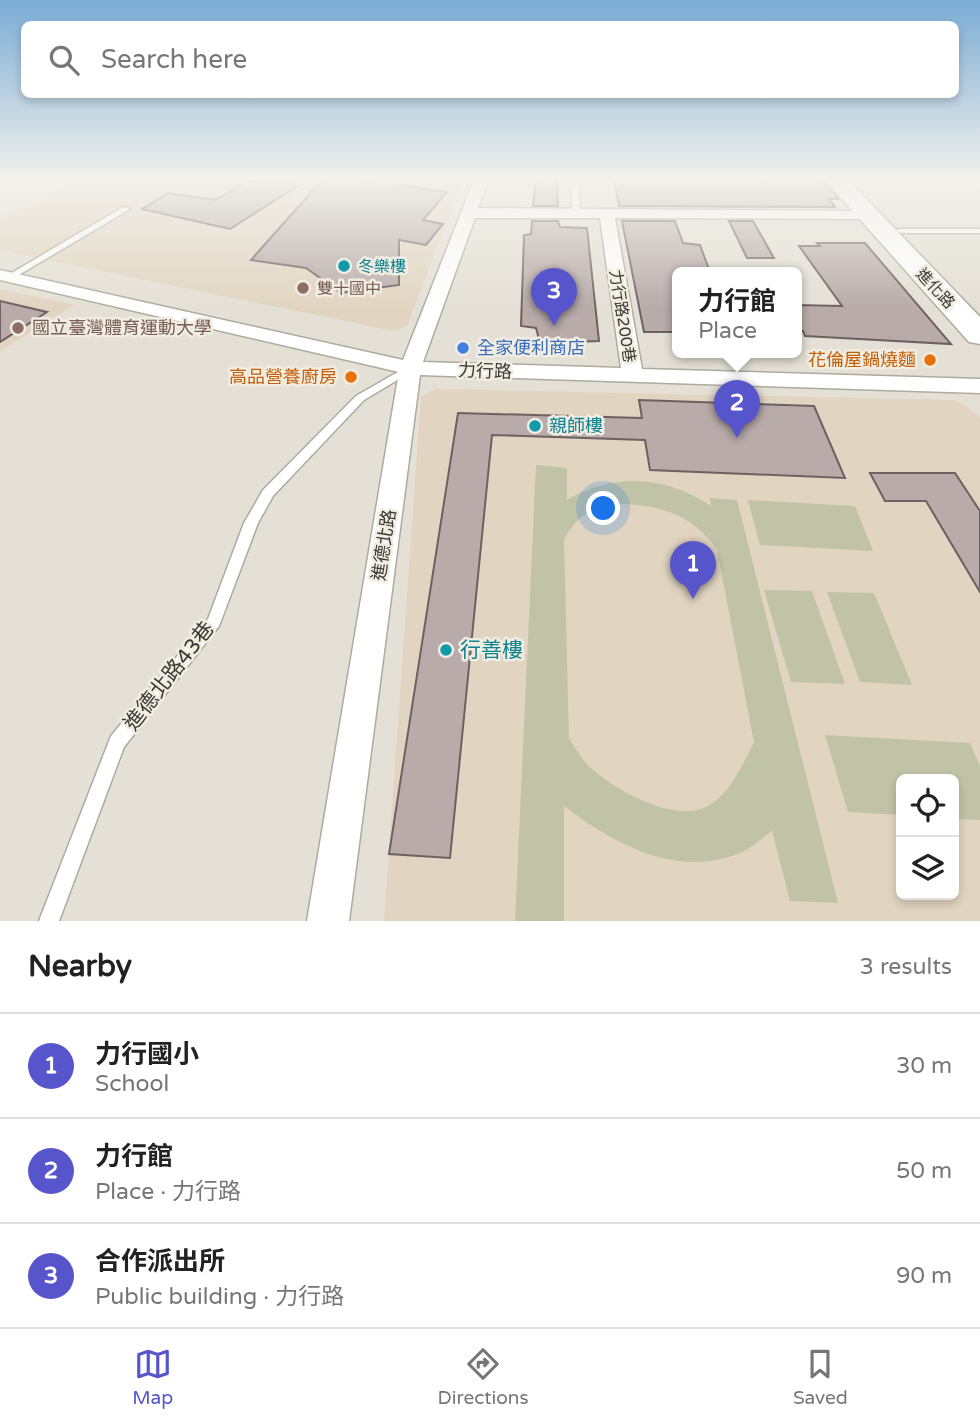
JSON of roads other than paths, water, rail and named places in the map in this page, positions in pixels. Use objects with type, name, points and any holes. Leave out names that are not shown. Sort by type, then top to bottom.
[{"type":"main road","name":"進化路","points":[[874,223],[980,335]]},
{"type":"main road","name":"進化路","points":[[893,223],[980,312]]},
{"type":"street","name":"進德北路","points":[[328,921],[411,368],[465,223]]},
{"type":"street","name":"力行路200巷","points":[[608,223],[633,376]]},
{"type":"street","name":"力行路","points":[[5,276],[411,368],[980,386]]},
{"type":"lane","points":[[5,276],[101,223]]},
{"type":"lane","points":[[901,231],[980,231]]},
{"type":"lane","name":"進德北路43巷","points":[[49,921],[117,742],[214,622],[251,523],[268,493],[360,398],[411,368]]},
{"type":"place","name":"冬樂樓","points":[[344,266]]},
{"type":"place","name":"雙十國中","points":[[303,288]]},
{"type":"place","name":"合作派出所","points":[[554,326]]},
{"type":"place","name":"國立臺灣體育運動大學","points":[[18,328]]},
{"type":"place","name":"全家便利商店","points":[[463,348]]},
{"type":"place","name":"花倫屋鍋燒麵","points":[[930,360]]},
{"type":"place","name":"高品營養廚房","points":[[351,377]]},
{"type":"place","name":"親師樓","points":[[535,426]]},
{"type":"place","name":"力行館","points":[[737,438]]},
{"type":"place","name":"力行國小","points":[[693,599]]},
{"type":"place","name":"行善樓","points":[[446,650]]}]
